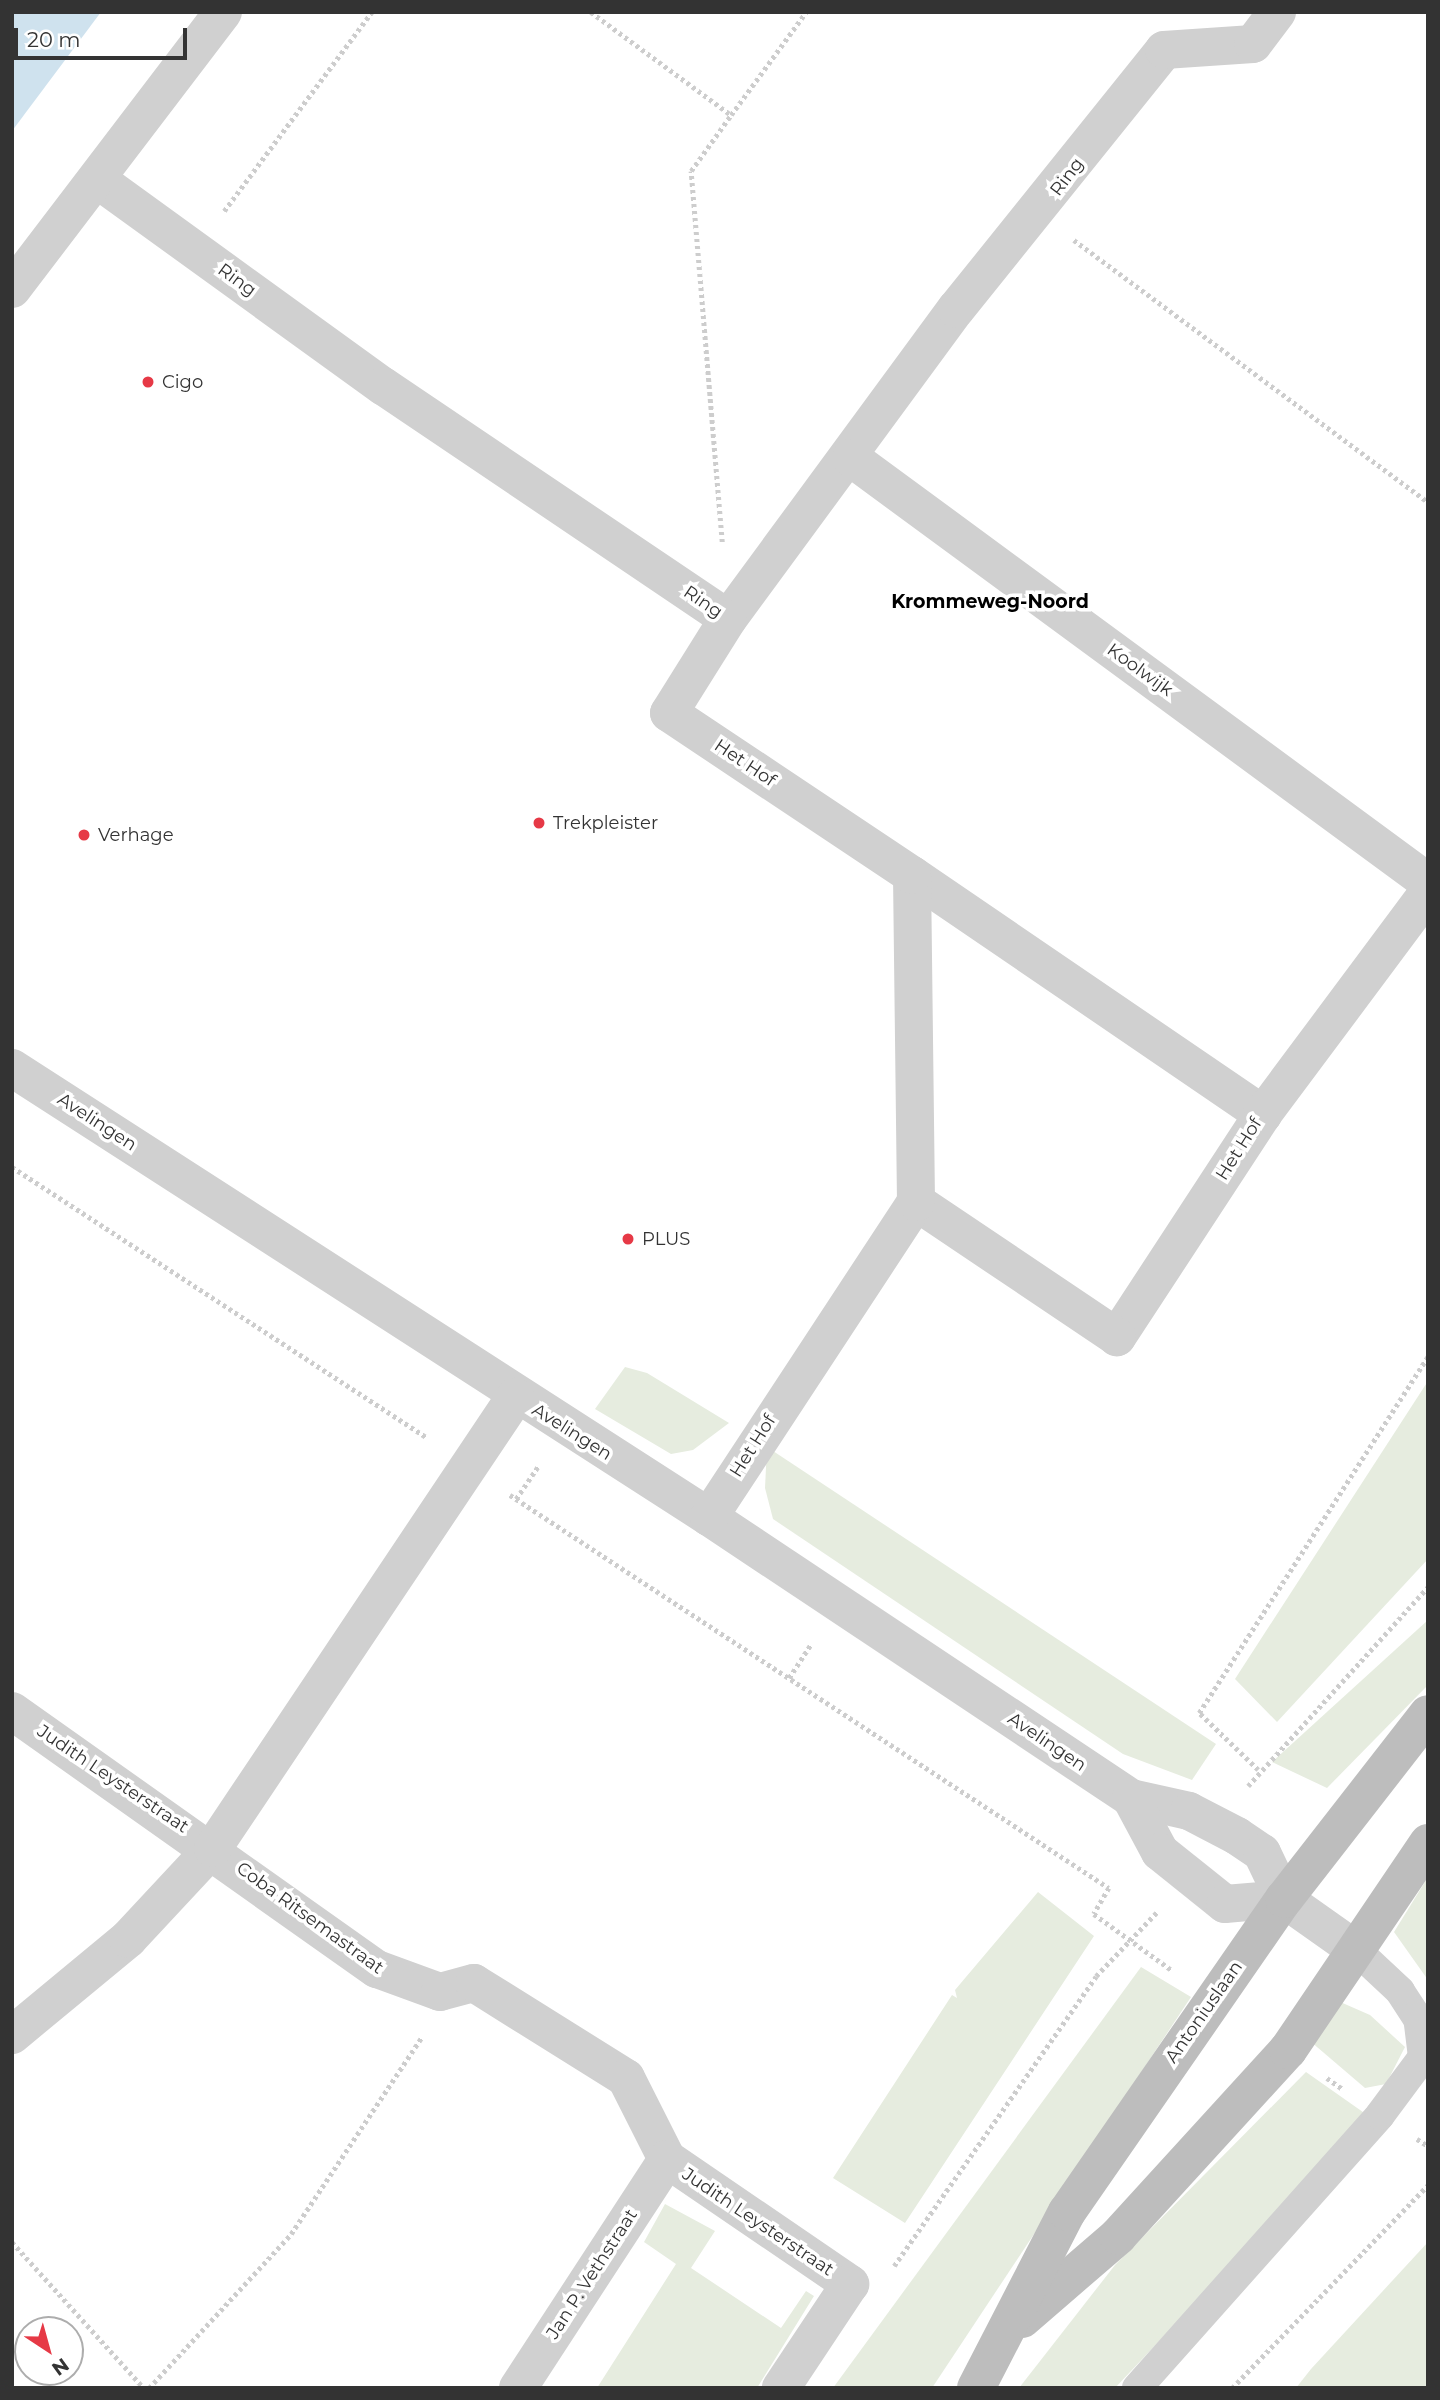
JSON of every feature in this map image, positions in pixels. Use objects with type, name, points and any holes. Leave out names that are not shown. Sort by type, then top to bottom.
[{"type":"main road","name":"Antoniuslaan","points":[[976,2388],[1009,2329],[1067,2212],[1284,1899],[1396,1747],[1428,1714]]},
{"type":"main road","name":"Antoniuslaan","points":[[1009,2329],[1118,2236],[1288,2050],[1428,1843]]},
{"type":"street","points":[[12,289],[223,12]]},
{"type":"street","name":"Ring","points":[[97,180],[728,619],[851,458],[956,309],[1039,214],[1164,50],[1253,44],[1277,12]]},
{"type":"street","name":"Koolwijk","points":[[851,458],[1428,883]]},
{"type":"street","name":"Het Hof","points":[[709,1517],[831,1322],[916,1202],[1117,1337],[1263,1114],[670,713],[728,619]]},
{"type":"street","points":[[912,875],[916,1202]]},
{"type":"street","points":[[1263,1114],[1428,893]]},
{"type":"street","name":"Avelingen","points":[[12,1068],[515,1397],[709,1517],[1131,1798],[1189,1811],[1223,1827],[1262,1853],[1284,1899],[1225,1903],[1160,1852],[1131,1798]]},
{"type":"street","points":[[12,2035],[128,1939],[213,1848],[466,1466],[515,1397]]},
{"type":"street","name":"Judith Leysterstraat","points":[[12,1711],[213,1848]]},
{"type":"street","name":"Coba Ritsemastraat","points":[[213,1848],[377,1969],[440,1992],[474,1983],[626,2078],[667,2159]]},
{"type":"street","points":[[1284,1899],[1356,1950]]},
{"type":"street","name":"Judith Leysterstraat","points":[[667,2159],[850,2284]]},
{"type":"street","name":"Jan P. Vethstraat","points":[[518,2388],[667,2159]]},
{"type":"street","points":[[780,2388],[850,2284]]},
{"type":"lane","points":[[1137,2388],[1380,2115],[1423,2057],[1418,2019],[1400,1991],[1356,1950]]},
{"type":"path","points":[[195,250],[372,12]]},
{"type":"path","points":[[591,12],[731,115]]},
{"type":"path","points":[[728,619],[691,171],[806,12]]},
{"type":"path","points":[[1039,214],[1428,502]]},
{"type":"path","points":[[12,1167],[1110,1888],[1094,1914],[1132,1942],[1096,1976],[896,2265],[850,2284]]},
{"type":"path","points":[[1258,1770],[1199,1713],[1428,1356]]},
{"type":"path","points":[[1223,1827],[1258,1770],[1428,1587]]},
{"type":"path","points":[[149,2388],[291,2234],[424,2033],[424,1988]]},
{"type":"path","points":[[1232,2388],[1428,2185]]},
{"type":"path","points":[[12,2242],[144,2388]]},
{"type":"shaded area","points":[[625,1367],[647,1373],[729,1423],[693,1450],[671,1454],[595,1409]]},
{"type":"shaded area","points":[[1428,1381],[1428,1559],[1277,1722],[1235,1679]]},
{"type":"shaded area","points":[[767,1447],[1216,1744],[1192,1780],[1123,1754],[773,1519],[765,1488]]},
{"type":"shaded area","points":[[1428,1620],[1428,1685],[1327,1788],[1272,1762]]},
{"type":"shaded area","points":[[1428,1877],[1428,1980],[1394,1932]]},
{"type":"shaded area","points":[[1038,1892],[1094,1936],[905,2223],[833,2178],[952,1995],[957,1998],[955,1990]]},
{"type":"shaded area","points":[[1141,1967],[1191,1997],[932,2388],[833,2388]]},
{"type":"shaded area","points":[[1338,2001],[1370,2015],[1405,2047],[1386,2084],[1365,2088],[1310,2041]]},
{"type":"shaded area","points":[[1306,2072],[1370,2117],[1115,2388],[1019,2388],[1115,2265]]},
{"type":"shaded area","points":[[665,2204],[715,2231],[691,2268],[781,2328],[806,2291],[814,2296],[757,2388],[597,2388],[676,2264],[644,2242]]},
{"type":"shaded area","points":[[1428,2242],[1428,2388],[1296,2388],[1311,2369]]},
{"type":"water","points":[[12,12],[101,12],[12,131]]},
{"type":"place","name":"Cigo","points":[[148,382]]},
{"type":"place","name":"Trekpleister","points":[[539,823]]},
{"type":"place","name":"Verhage","points":[[84,835]]},
{"type":"place","name":"PLUS","points":[[628,1239]]},
{"type":"district","name":"Krommeweg-Noord","points":[[990,602]]}]
